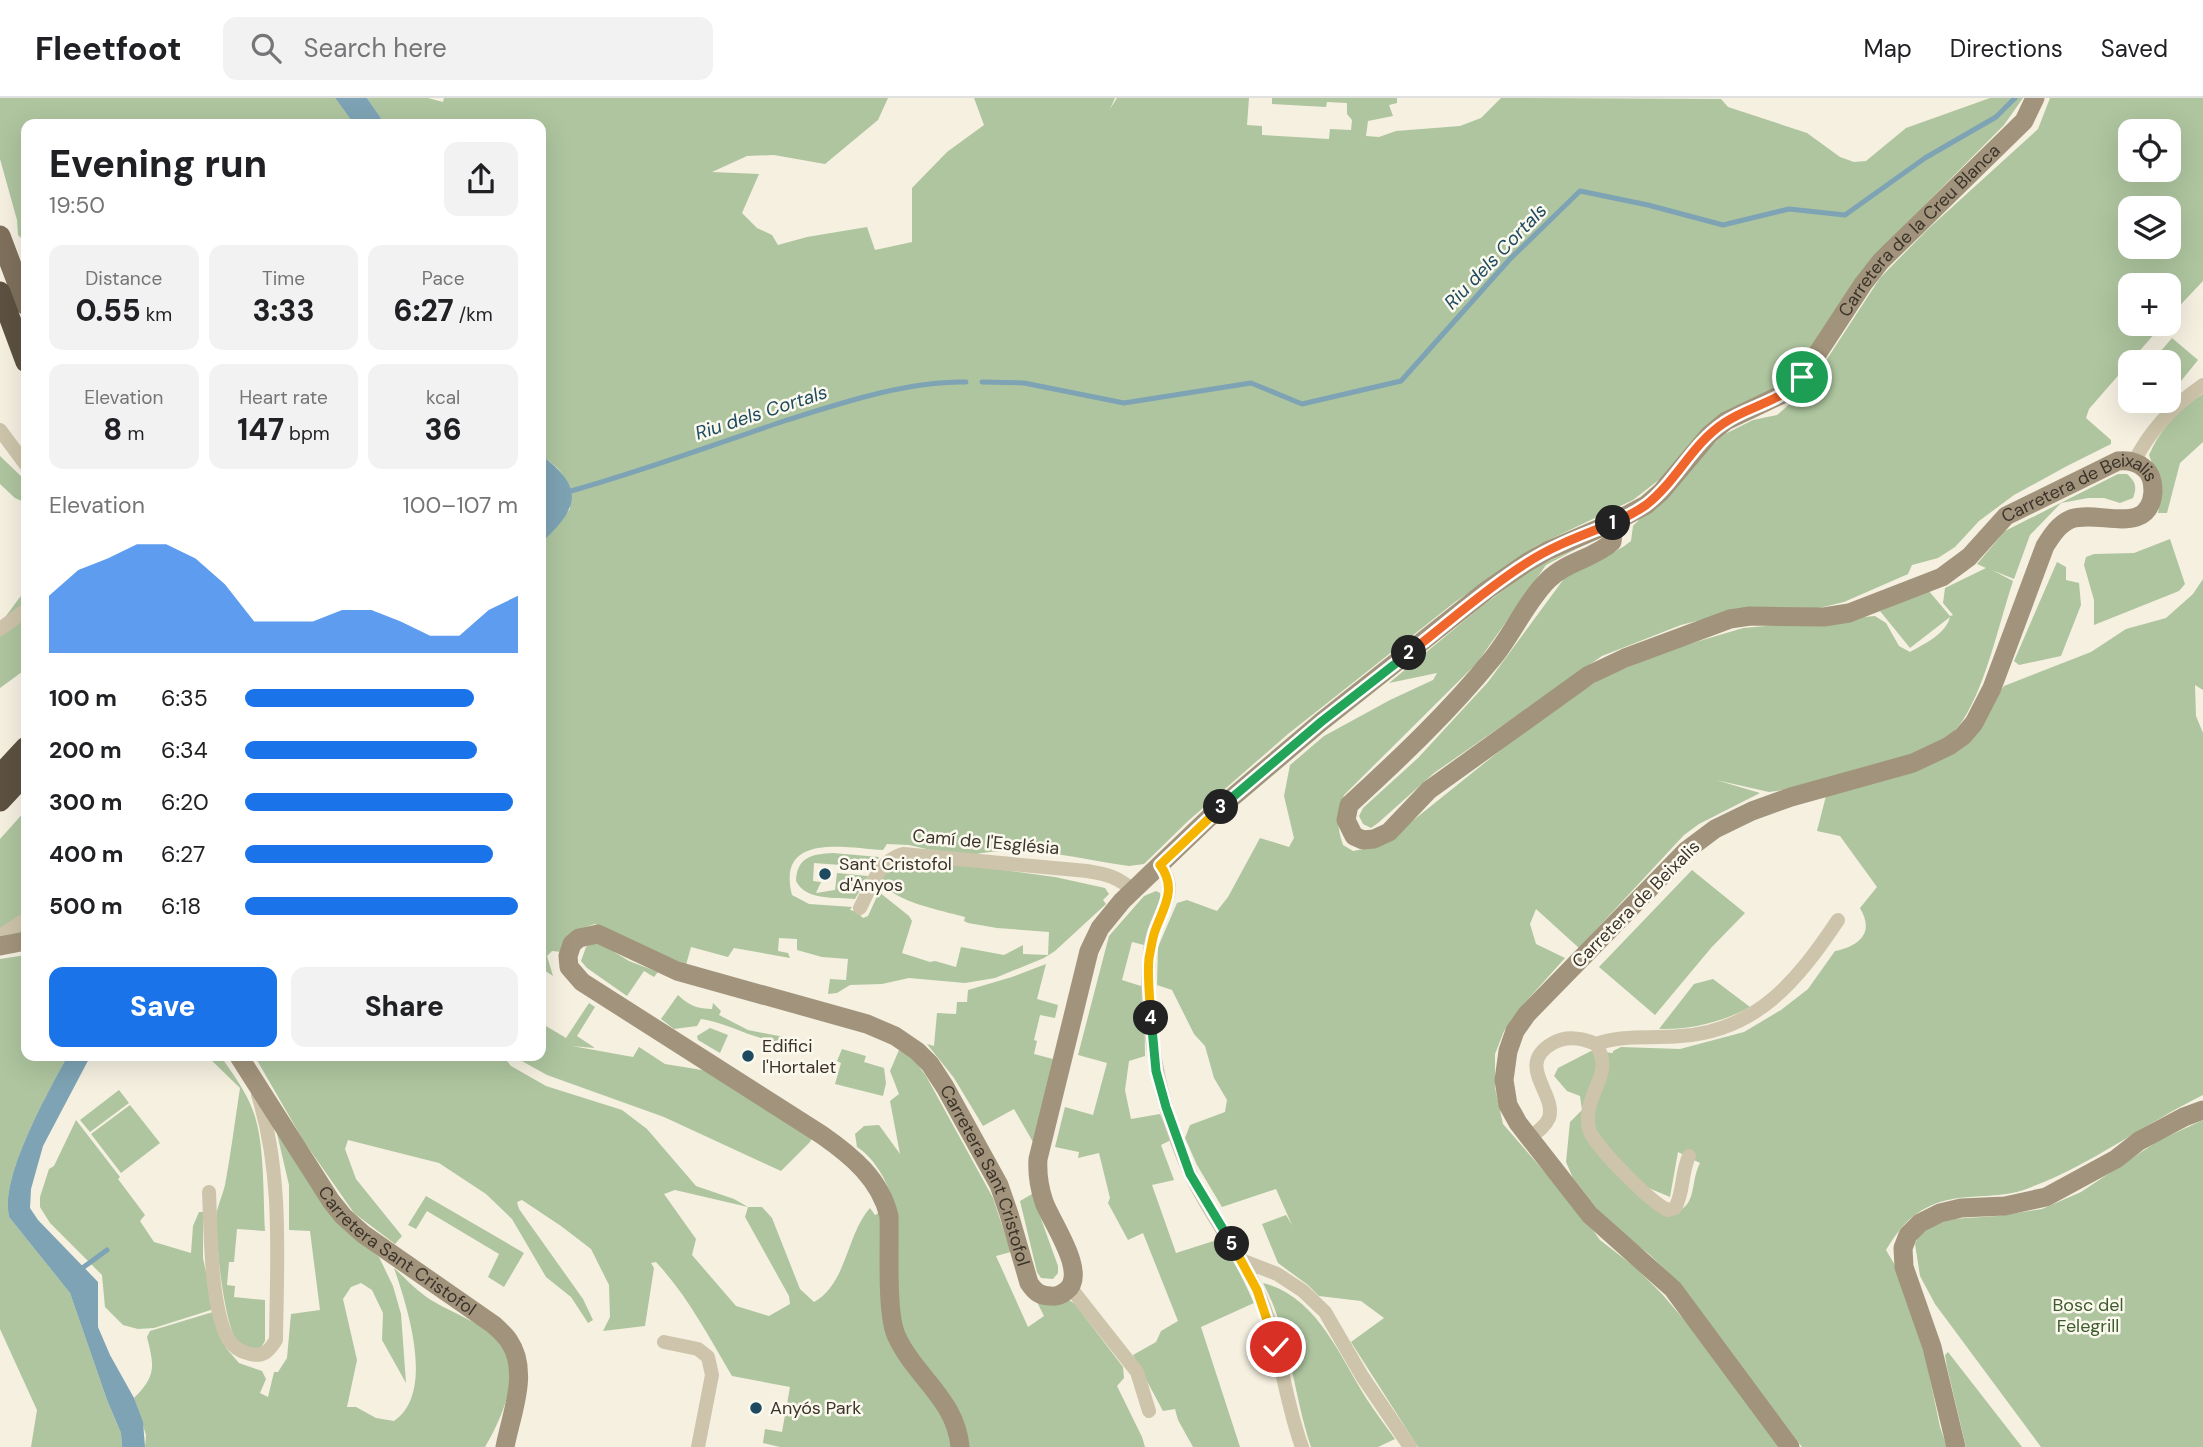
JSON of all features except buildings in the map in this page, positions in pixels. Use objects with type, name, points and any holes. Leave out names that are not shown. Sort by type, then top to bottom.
[{"type":"highway","points":[[0,292],[21,349]]},
{"type":"highway","points":[[0,775],[21,752]]},
{"type":"highway","points":[[0,801],[21,778]]},
{"type":"main road","name":"Carretera de la Creu Blanca","points":[[1614,522],[1646,505],[1661,492],[1709,435],[1726,421],[1779,398],[1796,384],[1881,261],[2024,121],[2035,98]]},
{"type":"main road","points":[[0,218],[3,228],[0,236],[21,292]]},
{"type":"main road","name":"Carretera de Beixalis","points":[[1614,522],[1612,542],[1604,549],[1566,565],[1547,581],[1493,658],[1435,723],[1349,805],[1346,820],[1354,836],[1363,840],[1374,839],[1389,832],[1429,790],[1460,767],[1589,675],[1625,658],[1730,619],[1750,616],[1824,617],[1849,613],[1942,577],[1956,568],[1996,524],[2018,508],[2109,464],[2127,460],[2134,462],[2147,471],[2151,478],[2152,493],[2147,510],[2138,517],[2128,520],[2087,515],[2071,519],[2054,532],[2045,546],[1992,688],[1974,723],[1963,736],[1913,763],[1791,797],[1752,811],[1715,829],[1687,850],[1527,1014],[1515,1031],[1508,1051],[1504,1080],[1508,1105],[1518,1123],[1590,1215],[1673,1289],[1790,1447]]},
{"type":"main road","points":[[1070,1287],[1072,1260],[1045,1205],[1037,1181],[1038,1159],[1089,951],[1100,928],[1133,891],[1215,812],[1321,722],[1487,590],[1547,551],[1614,522]]},
{"type":"main road","name":"Carretera Sant Cristofol","points":[[961,1447],[959,1431],[951,1415],[896,1335],[891,1314],[889,1216],[876,1184],[847,1152],[582,982],[569,967],[568,956],[572,944],[579,938],[598,934],[677,971],[867,1024],[895,1036],[917,1051],[930,1064],[945,1087],[999,1185],[1028,1283],[1035,1292],[1055,1297],[1070,1287]]},
{"type":"main road","points":[[0,946],[21,942]]},
{"type":"main road","name":"Carretera Sant Cristofol","points":[[242,1061],[343,1216],[363,1234],[494,1325],[509,1341],[517,1357],[519,1372],[505,1447]]},
{"type":"main road","points":[[1956,1447],[1932,1347],[1904,1267],[1903,1248],[1909,1236],[1920,1223],[1940,1213],[1961,1208],[2006,1206],[2046,1197],[2116,1159],[2139,1140],[2203,1110]]},
{"type":"street","points":[[2134,462],[2143,444],[2169,411],[2203,385]]},
{"type":"street","points":[[0,430],[21,459]]},
{"type":"street","points":[[0,629],[21,614]]},
{"type":"street","name":"Camí de l'Església","points":[[860,908],[880,869],[888,860],[903,854],[1087,871],[1110,875],[1133,891]]},
{"type":"street","points":[[1160,865],[1166,872],[1169,898],[1154,933],[1149,962],[1151,1037],[1156,1071],[1190,1174],[1257,1290],[1302,1447]]},
{"type":"street","points":[[1530,1138],[1542,1128],[1549,1117],[1549,1099],[1537,1079],[1540,1055],[1548,1046],[1558,1040],[1571,1038],[1596,1044],[1622,1036],[1686,1036],[1737,1023],[1759,1012],[1782,992],[1807,965],[1838,920]]},
{"type":"street","points":[[0,936],[21,922]]},
{"type":"street","points":[[1596,1044],[1602,1060],[1602,1078],[1589,1106],[1589,1130],[1609,1158],[1650,1198],[1668,1210],[1675,1208],[1680,1198],[1683,1173],[1689,1156]]},
{"type":"street","points":[[209,1192],[219,1310],[229,1340],[239,1350],[258,1356],[264,1355],[276,1340],[276,1188],[266,1120],[252,1077]]},
{"type":"street","points":[[1241,1260],[1277,1274],[1304,1291],[1325,1312],[1362,1376],[1410,1447]]},
{"type":"street","points":[[1070,1287],[1137,1372],[1149,1411]]},
{"type":"street","points":[[664,1342],[698,1349],[708,1357],[712,1375],[698,1447]]},
{"type":"green space","points":[[0,98],[335,98],[350,119],[21,119],[21,238],[18,235],[17,220],[0,159]]},
{"type":"green space","points":[[367,98],[428,98],[443,102],[444,98],[888,98],[878,120],[825,164],[774,155],[747,156],[712,172],[759,174],[742,213],[757,228],[772,235],[778,245],[867,227],[875,250],[912,242],[912,188],[947,152],[984,125],[974,98],[1115,98],[1110,109],[1117,98],[1249,98],[1247,125],[1262,126],[1262,135],[1329,139],[1330,129],[1351,130],[1352,120],[1347,114],[1347,103],[1327,102],[1326,107],[1272,104],[1272,98],[1397,98],[1397,103],[1389,105],[1393,116],[1368,121],[1366,136],[1379,137],[1396,131],[1460,126],[1481,118],[1501,98],[1721,99],[1728,107],[1807,133],[1840,157],[1854,162],[1866,161],[1906,128],[1990,98],[2023,98],[2004,125],[1874,256],[1803,360],[1772,392],[1633,500],[1538,545],[1455,602],[1288,734],[1188,821],[1144,864],[1129,866],[1031,851],[972,855],[982,867],[1055,877],[1105,888],[1109,894],[1103,900],[1106,904],[1055,951],[1044,958],[995,978],[965,983],[909,978],[882,984],[850,985],[837,993],[828,994],[830,979],[846,980],[848,959],[822,957],[797,950],[797,939],[779,938],[778,951],[788,953],[790,958],[734,948],[728,957],[691,947],[686,965],[595,924],[576,930],[562,952],[552,951],[547,956],[553,976],[546,971],[546,538],[570,509],[564,477],[546,459],[546,119],[382,119]],"holes":[[[887,844],[931,850],[927,866],[901,865],[890,869],[881,878],[885,886],[893,893],[917,904],[965,917],[964,921],[968,923],[1049,932],[1048,955],[1023,954],[1023,945],[1004,955],[961,947],[956,967],[930,962],[902,953],[912,921],[879,892],[868,916],[863,918],[850,910],[852,907],[809,904],[792,895],[790,875],[794,861],[804,853],[818,848],[883,850]]]},
{"type":"green space","points":[[2050,98],[2203,98],[2203,281],[2181,304],[2181,273],[2118,273],[2118,336],[2153,336],[2140,350],[2118,350],[2118,376],[2089,409],[2086,418],[2111,440],[2111,444],[2014,495],[1979,521],[1955,547],[1938,558],[1912,565],[1908,574],[1844,602],[1807,611],[1724,614],[1681,625],[1602,656],[1434,773],[1371,828],[1363,824],[1359,816],[1363,808],[1418,758],[1488,682],[1566,576],[1631,541],[1633,526],[1702,454],[1725,434],[1753,420],[1777,415],[1792,402],[1827,359],[1880,278],[1928,229],[2038,129]]},
{"type":"green space","points":[[2172,338],[2198,360],[2181,381],[2181,350],[2162,350]]},
{"type":"green space","points":[[2203,394],[2203,442],[2180,463],[2167,513],[2158,513],[2159,490],[2149,455],[2159,436],[2186,406]]},
{"type":"green space","points":[[0,456],[21,476],[21,501],[0,484]]},
{"type":"green space","points":[[2118,474],[2127,474],[2132,480],[2135,485],[2133,498],[2120,503],[2104,498],[2088,498],[2061,503],[2030,535],[2014,579],[1992,570],[2013,581],[1976,696],[1958,727],[1944,739],[1902,759],[1783,790],[1769,792],[1716,780],[1760,793],[1699,824],[1684,835],[1579,948],[1536,909],[1530,924],[1536,944],[1565,958],[1522,1006],[1504,1031],[1495,1054],[1495,1088],[1503,1124],[1582,1215],[1600,1240],[1636,1268],[1662,1294],[1698,1336],[1781,1447],[1418,1447],[1351,1342],[1384,1318],[1361,1301],[1319,1296],[1278,1263],[1262,1224],[1286,1215],[1292,1225],[1276,1189],[1222,1207],[1197,1165],[1185,1138],[1190,1125],[1225,1112],[1227,1100],[1214,1078],[1205,1046],[1194,1034],[1172,990],[1157,985],[1158,947],[1177,903],[1187,900],[1217,911],[1228,897],[1260,838],[1289,847],[1294,838],[1284,796],[1290,765],[1324,736],[1433,680],[1437,673],[1389,683],[1482,606],[1535,567],[1578,548],[1546,565],[1477,663],[1344,795],[1338,820],[1343,845],[1353,851],[1370,848],[1395,835],[1548,712],[1604,677],[1669,650],[1743,628],[1875,616],[1886,623],[1899,646],[1910,652],[1944,629],[1950,617],[1910,648],[1880,611],[1928,590],[1950,616],[1953,615],[1943,603],[1945,588],[1986,568],[1977,564],[2005,531]]},
{"type":"green space","points":[[2170,539],[2185,584],[2179,591],[2094,625],[2094,600],[2084,565],[2086,557],[2094,554],[2134,553]]},
{"type":"green space","points":[[2057,562],[2066,567],[2066,580],[2079,583],[2081,605],[2061,656],[2019,665],[2014,661]]},
{"type":"green space","points":[[2203,579],[2203,690],[2195,685],[2196,716],[2203,733],[2203,1095],[2052,1179],[2017,1192],[1942,1201],[1910,1219],[1886,1250],[1896,1267],[1924,1350],[1940,1427],[1947,1447],[1802,1447],[1675,1279],[1649,1254],[1610,1225],[1573,1178],[1566,1162],[1570,1122],[1582,1110],[1580,1096],[1567,1091],[1554,1076],[1558,1068],[1591,1051],[1613,1053],[1621,1047],[1680,1049],[1744,1032],[1781,1010],[1808,989],[1835,951],[1851,946],[1862,937],[1866,925],[1860,908],[1877,887],[1840,836],[1817,831],[1826,796],[1929,764],[2004,686],[2091,652],[2126,629],[2166,618],[2193,594]],"holes":[[[1678,1152],[1700,1163],[1690,1200],[1680,1211],[1671,1215],[1644,1186],[1670,1197]]]},
{"type":"green space","points":[[21,596],[21,673],[0,688],[0,624]]},
{"type":"green space","points":[[21,816],[21,936],[0,938],[0,839]]},
{"type":"green space","points":[[833,853],[879,857],[872,871],[868,871],[868,867],[814,863],[813,881],[821,882],[816,893],[835,890],[837,873],[868,876],[855,899],[814,895],[796,881],[799,867],[807,858]]},
{"type":"green space","points":[[1692,870],[1745,913],[1711,948],[1655,1015],[1599,967]]},
{"type":"green space","points":[[1156,891],[1161,898],[1144,945],[1132,942],[1122,980],[1144,987],[1145,1056],[1129,1061],[1125,1090],[1131,1119],[1160,1114],[1171,1140],[1161,1145],[1174,1180],[1152,1185],[1176,1253],[1220,1239],[1254,1303],[1201,1327],[1240,1447],[1193,1447],[1175,1409],[1163,1411],[1133,1355],[1156,1342],[1161,1331],[1178,1321],[1143,1233],[1128,1240],[1108,1203],[1110,1198],[1099,1153],[1078,1158],[1079,1152],[1055,1147],[1065,1107],[1093,1115],[1107,1063],[1078,1055],[1109,936],[1144,896]]},
{"type":"green space","points":[[598,942],[629,961],[658,972],[654,977],[644,971],[627,996],[581,961],[586,947]]},
{"type":"green space","points":[[21,956],[21,1061],[65,1061],[18,1158],[8,1200],[9,1217],[70,1293],[121,1433],[122,1447],[31,1447],[37,1410],[0,1329],[0,959]]},
{"type":"green space","points":[[1046,964],[1037,999],[1058,1005],[1055,1018],[1040,1015],[1034,1040],[1037,1041],[1034,1054],[1053,1059],[1033,1142],[1014,1109],[983,1126],[954,1078],[927,1044],[934,1046],[937,1013],[956,1014],[957,1002],[967,1002],[968,990]]},
{"type":"green space","points":[[1713,979],[1750,1007],[1706,1024],[1659,1029],[1694,984]]},
{"type":"green space","points":[[678,995],[698,1007],[712,1009],[713,1003],[721,1011],[719,1015],[748,1030],[794,1039],[793,1043],[769,1040],[701,1019],[697,1026],[674,1029],[661,1019]]},
{"type":"green space","points":[[589,1003],[595,1007],[577,1036],[595,1048],[572,1046],[633,1057],[639,1047],[665,1064],[708,1071],[812,1138],[781,1171],[664,1117],[547,1075],[522,1061],[546,1061],[546,1026],[566,1038]]},
{"type":"green space","points":[[710,1028],[728,1035],[720,1053],[698,1040],[697,1036]]},
{"type":"green space","points":[[842,1049],[866,1056],[864,1062],[884,1068],[886,1083],[883,1096],[835,1084],[841,1063],[837,1061]]},
{"type":"green space","points":[[899,1050],[913,1058],[926,1076],[993,1198],[1011,1252],[996,1256],[1028,1327],[1044,1316],[1037,1302],[1068,1299],[1075,1304],[1123,1367],[1124,1378],[1117,1386],[1145,1447],[780,1447],[763,1443],[765,1429],[782,1432],[790,1387],[732,1376],[688,1302],[656,1262],[651,1263],[654,1268],[645,1326],[603,1331],[610,1317],[609,1285],[591,1249],[561,1226],[522,1200],[517,1202],[519,1209],[583,1299],[593,1320],[588,1323],[571,1297],[546,1277],[512,1219],[486,1194],[439,1163],[348,1140],[345,1149],[356,1179],[402,1236],[395,1244],[354,1213],[303,1140],[257,1061],[507,1061],[511,1066],[546,1086],[622,1110],[647,1129],[696,1186],[734,1199],[748,1207],[762,1207],[772,1218],[800,1289],[814,1302],[833,1284],[862,1219],[870,1208],[875,1215],[894,1205],[880,1172],[870,1158],[857,1147],[855,1134],[864,1126],[879,1125],[900,1154],[890,1101],[899,1094],[890,1071]],"holes":[[[675,1190],[748,1207],[745,1217],[789,1296],[790,1304],[769,1316],[736,1306],[692,1255],[696,1239],[664,1194]]]},
{"type":"green space","points":[[212,1061],[224,1061],[247,1096],[260,1138],[265,1231],[237,1229],[234,1262],[229,1262],[227,1285],[235,1286],[234,1297],[265,1300],[265,1341],[260,1349],[239,1344],[234,1335],[221,1280],[217,1239],[217,1211],[225,1185],[240,1088]]},
{"type":"green space","points":[[119,1090],[129,1103],[90,1132],[80,1120]]},
{"type":"green space","points":[[130,1105],[160,1143],[121,1173],[91,1134]]},
{"type":"green space","points":[[76,1120],[120,1177],[118,1179],[145,1215],[140,1221],[154,1242],[191,1253],[193,1226],[199,1212],[203,1212],[203,1258],[214,1309],[154,1328],[138,1329],[123,1325],[105,1307],[102,1275],[50,1223],[40,1207],[40,1197],[49,1169],[54,1166]]},
{"type":"green space","name":"Bosc del Felegrill","points":[[2203,1120],[2203,1447],[2041,1447],[1935,1304],[1920,1276],[1915,1244],[1919,1235],[1951,1219],[1998,1216],[2042,1209],[2081,1192],[2158,1141]]},
{"type":"green space","points":[[275,1125],[355,1238],[379,1257],[393,1286],[401,1314],[406,1383],[382,1340],[383,1313],[372,1290],[361,1283],[351,1287],[343,1299],[357,1360],[347,1407],[356,1407],[376,1418],[394,1421],[407,1408],[414,1391],[415,1348],[394,1268],[426,1297],[495,1336],[507,1353],[510,1367],[508,1395],[498,1423],[485,1447],[145,1447],[146,1435],[134,1398],[147,1383],[152,1370],[147,1337],[150,1331],[213,1312],[226,1348],[239,1363],[262,1371],[266,1379],[260,1393],[268,1397],[274,1372],[278,1372],[287,1358],[291,1314],[320,1310],[310,1231],[289,1230],[289,1185]]},
{"type":"green space","points":[[1032,1194],[1058,1266],[1058,1273],[1053,1279],[1041,1278],[1037,1272],[1020,1201]]},
{"type":"green space","points":[[426,1196],[524,1253],[504,1287],[488,1277],[499,1254],[427,1211],[416,1229],[408,1225]]},
{"type":"green space","points":[[1263,1283],[1282,1290],[1312,1314],[1336,1346],[1366,1398],[1395,1439],[1378,1447],[1311,1447],[1279,1322]]},
{"type":"green space","points":[[1948,1352],[2022,1447],[1966,1447],[1947,1367],[1945,1355]]},
{"type":"water","points":[[335,98],[367,98],[382,119],[350,119]]},
{"type":"water","points":[[546,459],[565,478],[572,493],[572,501],[564,519],[546,539]]},
{"type":"water","points":[[65,1061],[88,1061],[43,1146],[31,1189],[30,1208],[38,1220],[98,1282],[98,1327],[134,1398],[143,1422],[145,1447],[122,1447],[121,1433],[70,1293],[9,1217],[8,1200],[18,1158]]},
{"type":"waterway","name":"Riu dels Cortals","points":[[982,382],[1024,383],[1124,403],[1251,383],[1302,404],[1401,381],[1510,259],[1580,191],[1648,205],[1723,225],[1789,209],[1845,215],[1925,158],[1996,117],[2015,98]]},
{"type":"waterway","name":"Riu dels Cortals","points":[[571,491],[851,400],[920,385],[966,382]]},
{"type":"waterway","points":[[81,1269],[107,1250]]},
{"type":"place","name":"Sant Cristofol d'Anyos","points":[[825,874]]},
{"type":"place","name":"Edifici l'Hortalet","points":[[748,1056]]},
{"type":"place","name":"Anyós Park","points":[[756,1408]]},
{"type":"route","points":[[1276,1347],[1257,1290],[1190,1174],[1156,1071],[1151,1037],[1149,962],[1154,933],[1169,898],[1166,872],[1160,865],[1215,812],[1321,722],[1487,590],[1547,551],[1646,505],[1661,492],[1709,435],[1726,421],[1779,398],[1802,377]]}]
